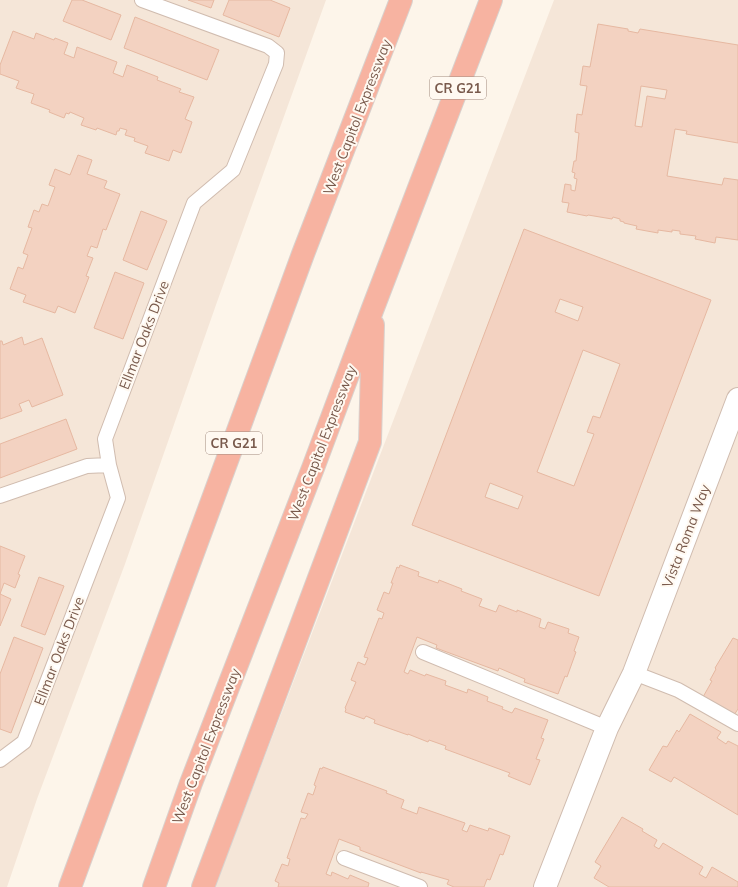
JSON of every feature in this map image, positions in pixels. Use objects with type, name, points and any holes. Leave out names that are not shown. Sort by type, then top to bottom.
[{"type":"highway","name":"West Capitol Expressway","points":[[70,887],[300,262],[401,0]]},
{"type":"highway","name":"West Capitol Expressway","points":[[154,887],[191,783],[313,468],[491,0]]},
{"type":"highway","points":[[203,887],[370,442],[373,308]]},
{"type":"street","name":"Vista Roma Way","points":[[551,885],[607,728],[634,673],[738,399]]},
{"type":"lane","name":"Ellmar Oaks Drive","points":[[0,760],[24,742],[118,498],[109,465],[105,439],[194,202],[233,170],[276,64],[277,53],[268,46],[142,0]]},
{"type":"lane","points":[[0,496],[87,466],[109,465]]},
{"type":"lane","points":[[423,652],[607,728]]},
{"type":"lane","points":[[634,673],[678,690],[738,724]]},
{"type":"lane","points":[[344,858],[420,887]]},
{"type":"shaded area","points":[[0,0],[326,0],[217,302],[125,564],[37,799],[7,887],[0,887]]},
{"type":"shaded area","points":[[554,0],[738,0],[738,887],[215,887]]},
{"type":"building","points":[[72,0],[82,0],[121,15],[111,40],[63,21]]},
{"type":"building","points":[[188,0],[214,0],[211,8]]},
{"type":"building","points":[[229,0],[270,0],[290,8],[279,37],[223,15]]},
{"type":"building","points":[[135,17],[219,50],[207,80],[124,48]]},
{"type":"building","points":[[598,24],[628,29],[628,31],[638,33],[640,29],[738,45],[738,143],[686,134],[687,131],[675,129],[667,176],[722,185],[724,178],[738,180],[738,240],[716,237],[715,243],[695,239],[696,236],[680,234],[680,231],[672,230],[672,232],[658,230],[658,233],[636,229],[637,226],[624,223],[620,221],[620,219],[613,217],[612,219],[567,212],[569,203],[562,202],[565,184],[571,185],[571,190],[575,191],[577,179],[574,178],[575,173],[572,172],[574,161],[576,161],[579,133],[575,132],[577,114],[582,115],[587,86],[580,85],[583,66],[590,67]],"holes":[[[641,86],[667,90],[665,99],[647,96],[642,127],[635,126]]]},
{"type":"building","points":[[13,31],[34,39],[36,33],[54,40],[55,38],[68,43],[64,54],[74,58],[77,47],[117,62],[113,73],[123,77],[127,65],[158,77],[157,80],[181,89],[179,92],[194,97],[185,119],[192,122],[181,153],[173,150],[169,161],[145,153],[148,146],[134,141],[135,138],[125,135],[127,130],[120,128],[116,135],[97,128],[96,130],[81,125],[84,118],[70,112],[69,114],[66,113],[64,118],[49,112],[50,110],[31,103],[34,94],[16,88],[19,81],[0,74],[0,65]]},
{"type":"building","points":[[78,155],[92,160],[87,174],[107,181],[104,188],[120,194],[106,230],[103,229],[97,248],[91,246],[87,256],[93,258],[86,276],[89,277],[75,313],[58,306],[55,313],[23,302],[26,295],[10,289],[18,267],[23,269],[28,255],[23,253],[32,228],[28,227],[34,210],[39,212],[42,204],[48,206],[55,187],[49,185],[55,169],[70,175]]},
{"type":"building","points":[[141,211],[167,221],[147,270],[123,260]]},
{"type":"building","points":[[524,229],[711,300],[599,596],[412,525]],"holes":[[[560,299],[583,307],[578,321],[555,312]],[[583,350],[620,364],[600,418],[593,416],[587,432],[594,434],[574,486],[537,472]],[[490,483],[523,496],[518,509],[485,497]]]},
{"type":"building","points":[[115,272],[144,283],[123,339],[94,328]]},
{"type":"building","points":[[22,337],[24,345],[42,338],[63,395],[32,407],[29,400],[19,404],[22,411],[0,419],[0,341],[2,341],[3,345]]},
{"type":"building","points":[[66,419],[77,449],[0,478],[0,444]]},
{"type":"building","points":[[0,546],[25,556],[18,574],[20,575],[15,588],[4,583],[0,594]]},
{"type":"building","points":[[400,565],[419,572],[418,576],[438,583],[439,580],[482,599],[479,606],[496,612],[499,605],[517,612],[517,610],[541,619],[539,627],[545,629],[548,622],[569,629],[568,633],[579,637],[574,651],[576,652],[567,677],[565,676],[558,694],[524,682],[525,679],[499,668],[498,671],[436,648],[437,645],[417,637],[404,672],[408,674],[410,670],[425,676],[426,674],[446,681],[445,685],[467,693],[468,689],[488,697],[487,701],[503,707],[502,709],[512,713],[515,708],[548,720],[541,738],[544,739],[536,759],[540,760],[530,785],[508,776],[510,773],[445,749],[446,746],[429,740],[428,742],[374,723],[375,720],[366,716],[364,719],[345,712],[345,708],[356,682],[351,680],[358,662],[365,665],[368,658],[364,657],[379,618],[382,619],[384,613],[377,610],[384,592],[389,594],[393,583],[391,583],[397,567],[399,568]]},
{"type":"building","points":[[39,577],[64,586],[45,635],[21,626]]},
{"type":"building","points":[[0,594],[11,599],[0,626]]},
{"type":"building","points":[[14,637],[43,648],[11,733],[0,729],[0,674]]},
{"type":"building","points":[[733,638],[738,640],[738,709],[734,715],[703,697],[712,681],[710,680],[716,669],[715,668]]},
{"type":"building","points":[[690,714],[721,732],[717,738],[726,744],[728,741],[738,746],[738,815],[674,777],[671,782],[649,770],[663,746],[667,747],[677,730],[679,732]]},
{"type":"building","points":[[323,767],[387,791],[386,793],[404,800],[401,808],[417,814],[419,807],[465,823],[462,830],[467,832],[470,825],[488,831],[489,828],[510,836],[503,855],[500,854],[490,880],[487,879],[484,887],[454,887],[447,884],[449,880],[421,873],[360,850],[360,847],[339,839],[326,874],[331,876],[332,872],[348,879],[350,875],[369,883],[368,887],[278,887],[279,883],[275,881],[282,864],[288,866],[290,859],[287,858],[301,818],[305,819],[308,814],[301,812],[308,793],[313,795],[316,786],[314,785],[320,768],[322,769]]},
{"type":"building","points":[[622,817],[643,829],[642,831],[657,840],[654,846],[659,849],[663,843],[703,867],[699,874],[706,878],[712,867],[738,882],[738,887],[609,887],[594,878],[601,866],[595,862]]}]
